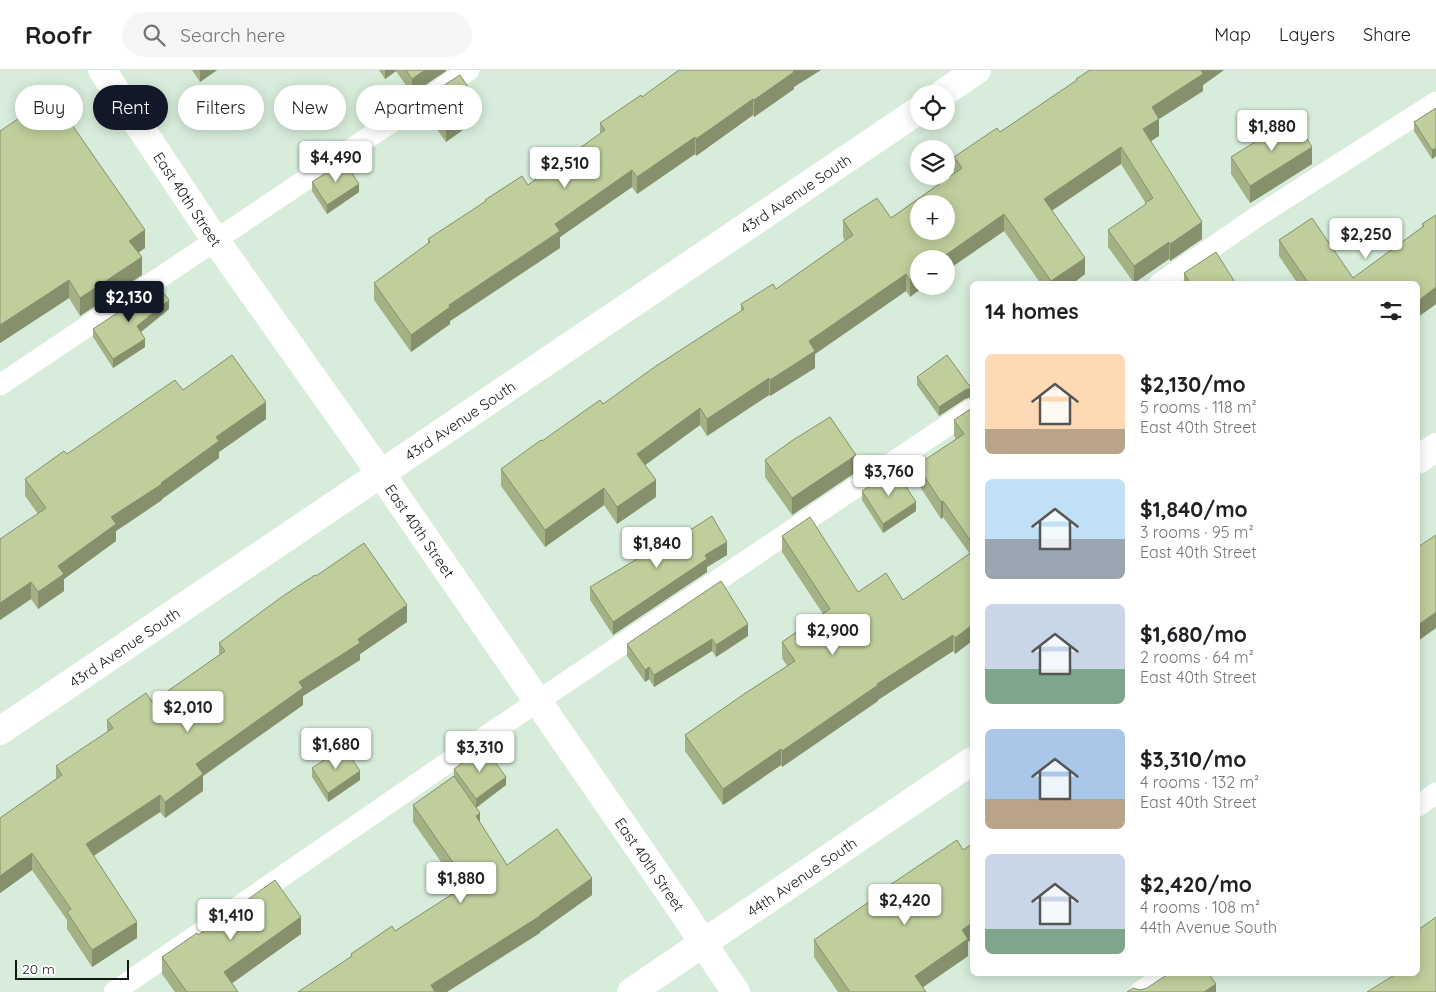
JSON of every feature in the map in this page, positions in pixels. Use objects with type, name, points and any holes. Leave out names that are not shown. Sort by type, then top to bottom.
[{"type":"street","name":"East 40th Street","points":[[102,70],[216,241],[381,474],[736,992]]},
{"type":"street","points":[[955,85],[977,70]]},
{"type":"street","name":"43rd Avenue South","points":[[0,730],[910,116]]},
{"type":"street","points":[[1420,459],[1436,447]]},
{"type":"street","name":"44th Avenue South","points":[[631,992],[970,762]]},
{"type":"lane","points":[[0,385],[470,70]]},
{"type":"lane","points":[[1163,281],[1258,216],[1436,102]]},
{"type":"lane","points":[[114,992],[537,702],[970,410]]},
{"type":"lane","points":[[1420,805],[1436,793]]},
{"type":"lane","points":[[1140,992],[1164,976]]},
{"type":"building","points":[[406,70],[425,70],[412,79]]},
{"type":"building","points":[[679,70],[795,70],[754,100],[696,139],[695,137],[637,177],[632,170],[555,224],[560,231],[449,305],[450,307],[411,335],[374,283],[430,242],[428,239],[522,176],[528,185],[605,130],[600,123],[641,95],[642,97]]},
{"type":"building","points":[[1090,70],[1201,70],[1203,74],[1152,107],[1159,119],[1143,129],[1202,222],[1134,266],[1108,230],[1153,198],[1121,147],[1044,199],[1085,258],[1051,281],[1004,214],[953,250],[910,250],[910,280],[906,274],[809,341],[815,351],[770,380],[769,378],[707,419],[700,408],[637,454],[656,480],[617,507],[604,488],[545,530],[501,469],[600,400],[603,404],[656,366],[744,309],[741,304],[773,284],[776,289],[853,235],[843,220],[877,198],[891,218],[910,205],[910,240],[955,240],[955,195],[924,195],[938,185],[955,185],[955,173],[962,168],[955,156],[997,128],[1000,132]]},
{"type":"building","points":[[460,75],[467,85],[445,85]]},
{"type":"building","points":[[1436,108],[1436,148],[1432,150],[1414,122]]},
{"type":"building","points":[[1294,118],[1312,147],[1250,186],[1231,157]]},
{"type":"building","points":[[15,121],[15,130],[76,130],[145,230],[129,241],[142,257],[80,298],[69,280],[0,325],[0,131]]},
{"type":"building","points":[[344,161],[359,184],[327,205],[312,182]]},
{"type":"building","points":[[1436,215],[1436,287],[1420,299],[1420,281],[1307,281],[1279,240],[1312,218],[1353,278],[1424,226],[1422,224]]},
{"type":"building","points":[[1216,252],[1234,281],[1189,281],[1184,273]]},
{"type":"building","points":[[158,286],[169,300],[137,326],[145,339],[113,359],[93,329]]},
{"type":"building","points":[[232,355],[266,402],[216,437],[219,441],[162,484],[111,517],[116,524],[58,566],[64,574],[38,592],[31,582],[0,603],[0,539],[46,508],[25,479],[64,451],[67,454],[175,380],[183,390]]},
{"type":"building","points":[[947,355],[970,388],[939,407],[917,377]]},
{"type":"building","points":[[970,409],[970,540],[943,501],[941,502],[917,465],[964,434],[954,420]]},
{"type":"building","points":[[830,417],[856,455],[792,498],[765,460]]},
{"type":"building","points":[[895,470],[916,502],[883,524],[862,491]]},
{"type":"building","points":[[712,516],[727,542],[705,555],[707,559],[613,622],[590,587]]},
{"type":"building","points":[[810,517],[858,592],[886,573],[903,600],[970,553],[970,627],[955,638],[953,635],[877,684],[782,751],[781,749],[723,789],[685,735],[795,661],[782,642],[830,609],[782,536]]},
{"type":"building","points":[[1436,535],[1436,612],[1420,624],[1420,546]]},
{"type":"building","points":[[364,543],[407,605],[358,639],[360,643],[299,682],[303,688],[196,764],[203,774],[165,802],[160,795],[86,844],[137,922],[92,950],[67,912],[71,909],[32,853],[0,876],[0,818],[62,775],[56,766],[113,728],[107,720],[146,693],[152,702],[225,651],[219,643],[283,596]]},
{"type":"building","points":[[721,581],[748,624],[716,645],[712,639],[654,675],[649,667],[645,670],[627,644]]},
{"type":"building","points":[[344,747],[360,771],[328,793],[312,768]]},
{"type":"building","points":[[484,747],[506,777],[476,799],[454,769]]},
{"type":"building","points":[[454,776],[480,813],[476,816],[507,865],[557,829],[592,878],[540,916],[431,985],[435,992],[298,992],[352,956],[351,954],[392,926],[395,931],[468,884],[413,805]]},
{"type":"building","points":[[957,840],[963,850],[970,845],[970,924],[962,930],[968,939],[915,976],[926,992],[850,992],[814,940],[876,897],[875,895]]},
{"type":"building","points":[[275,880],[301,917],[224,972],[238,992],[187,992],[162,957],[197,933],[198,935]]},
{"type":"building","points":[[1436,917],[1436,992],[1367,992],[1393,976],[1420,976],[1420,929]]},
{"type":"building","points":[[1165,976],[1210,976],[1216,984],[1204,992],[1127,992],[1133,988],[1140,990],[1147,988]]}]
